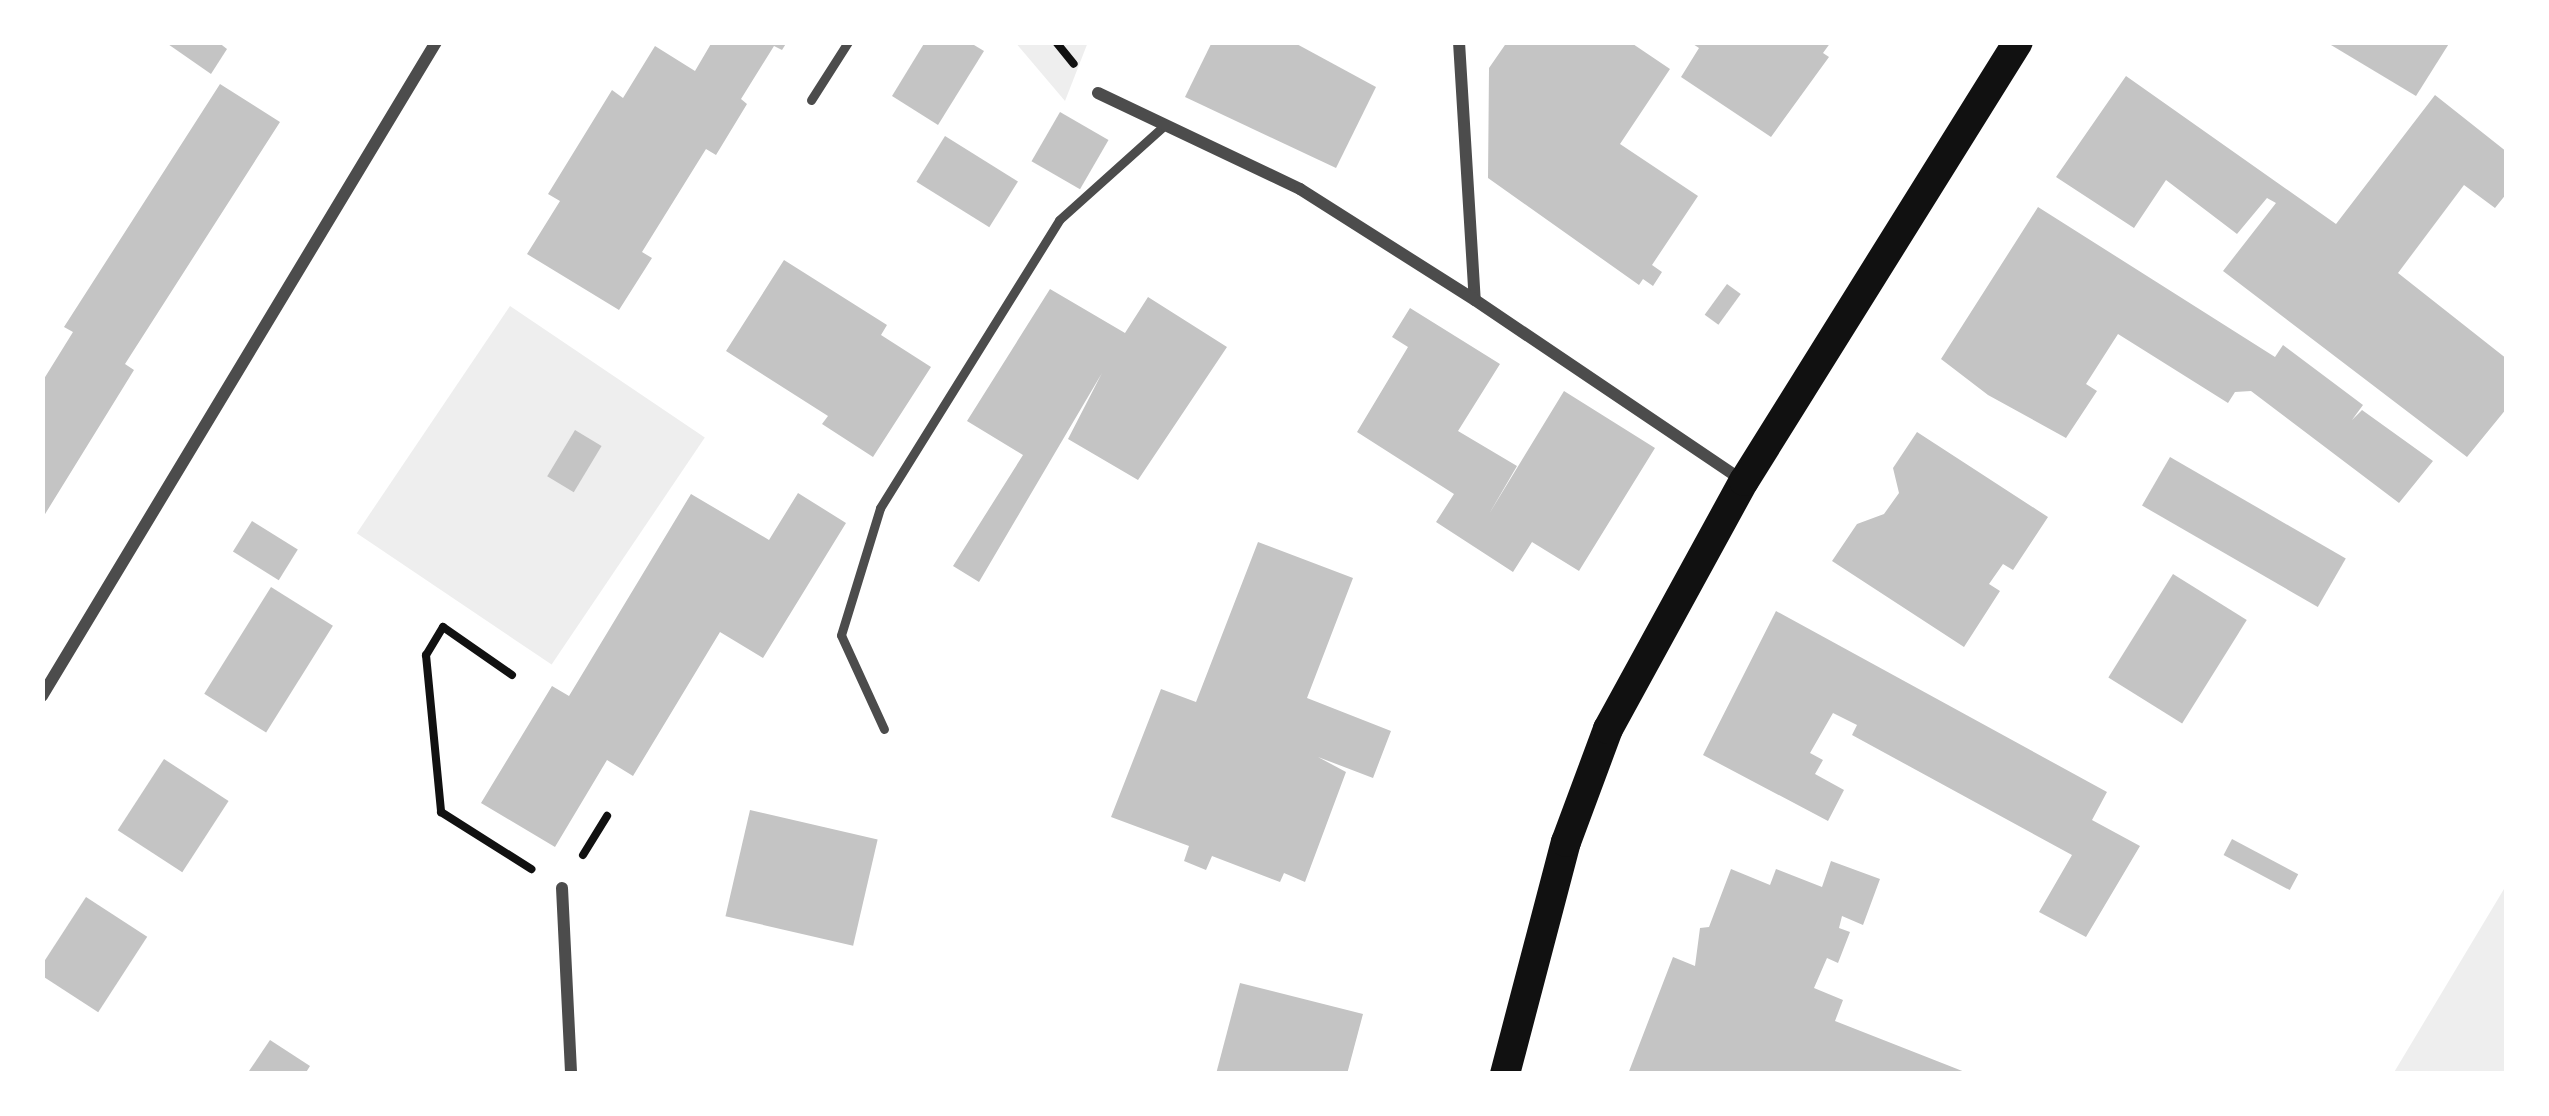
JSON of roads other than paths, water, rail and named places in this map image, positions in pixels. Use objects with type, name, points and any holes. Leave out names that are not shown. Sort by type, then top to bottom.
[{"type":"main road","points":[[1505,1074],[1566,842],[1608,729],[1744,481],[2018,42]]},
{"type":"street","points":[[42,697],[436,42]]},
{"type":"street","points":[[1459,42],[1475,300]]},
{"type":"street","points":[[1098,93],[1300,189],[1744,481]]},
{"type":"street","points":[[562,888],[571,1074]]},
{"type":"lane","points":[[812,100],[848,42]]},
{"type":"lane","points":[[884,729],[841,635],[880,508],[1059,220],[1166,125]]}]
